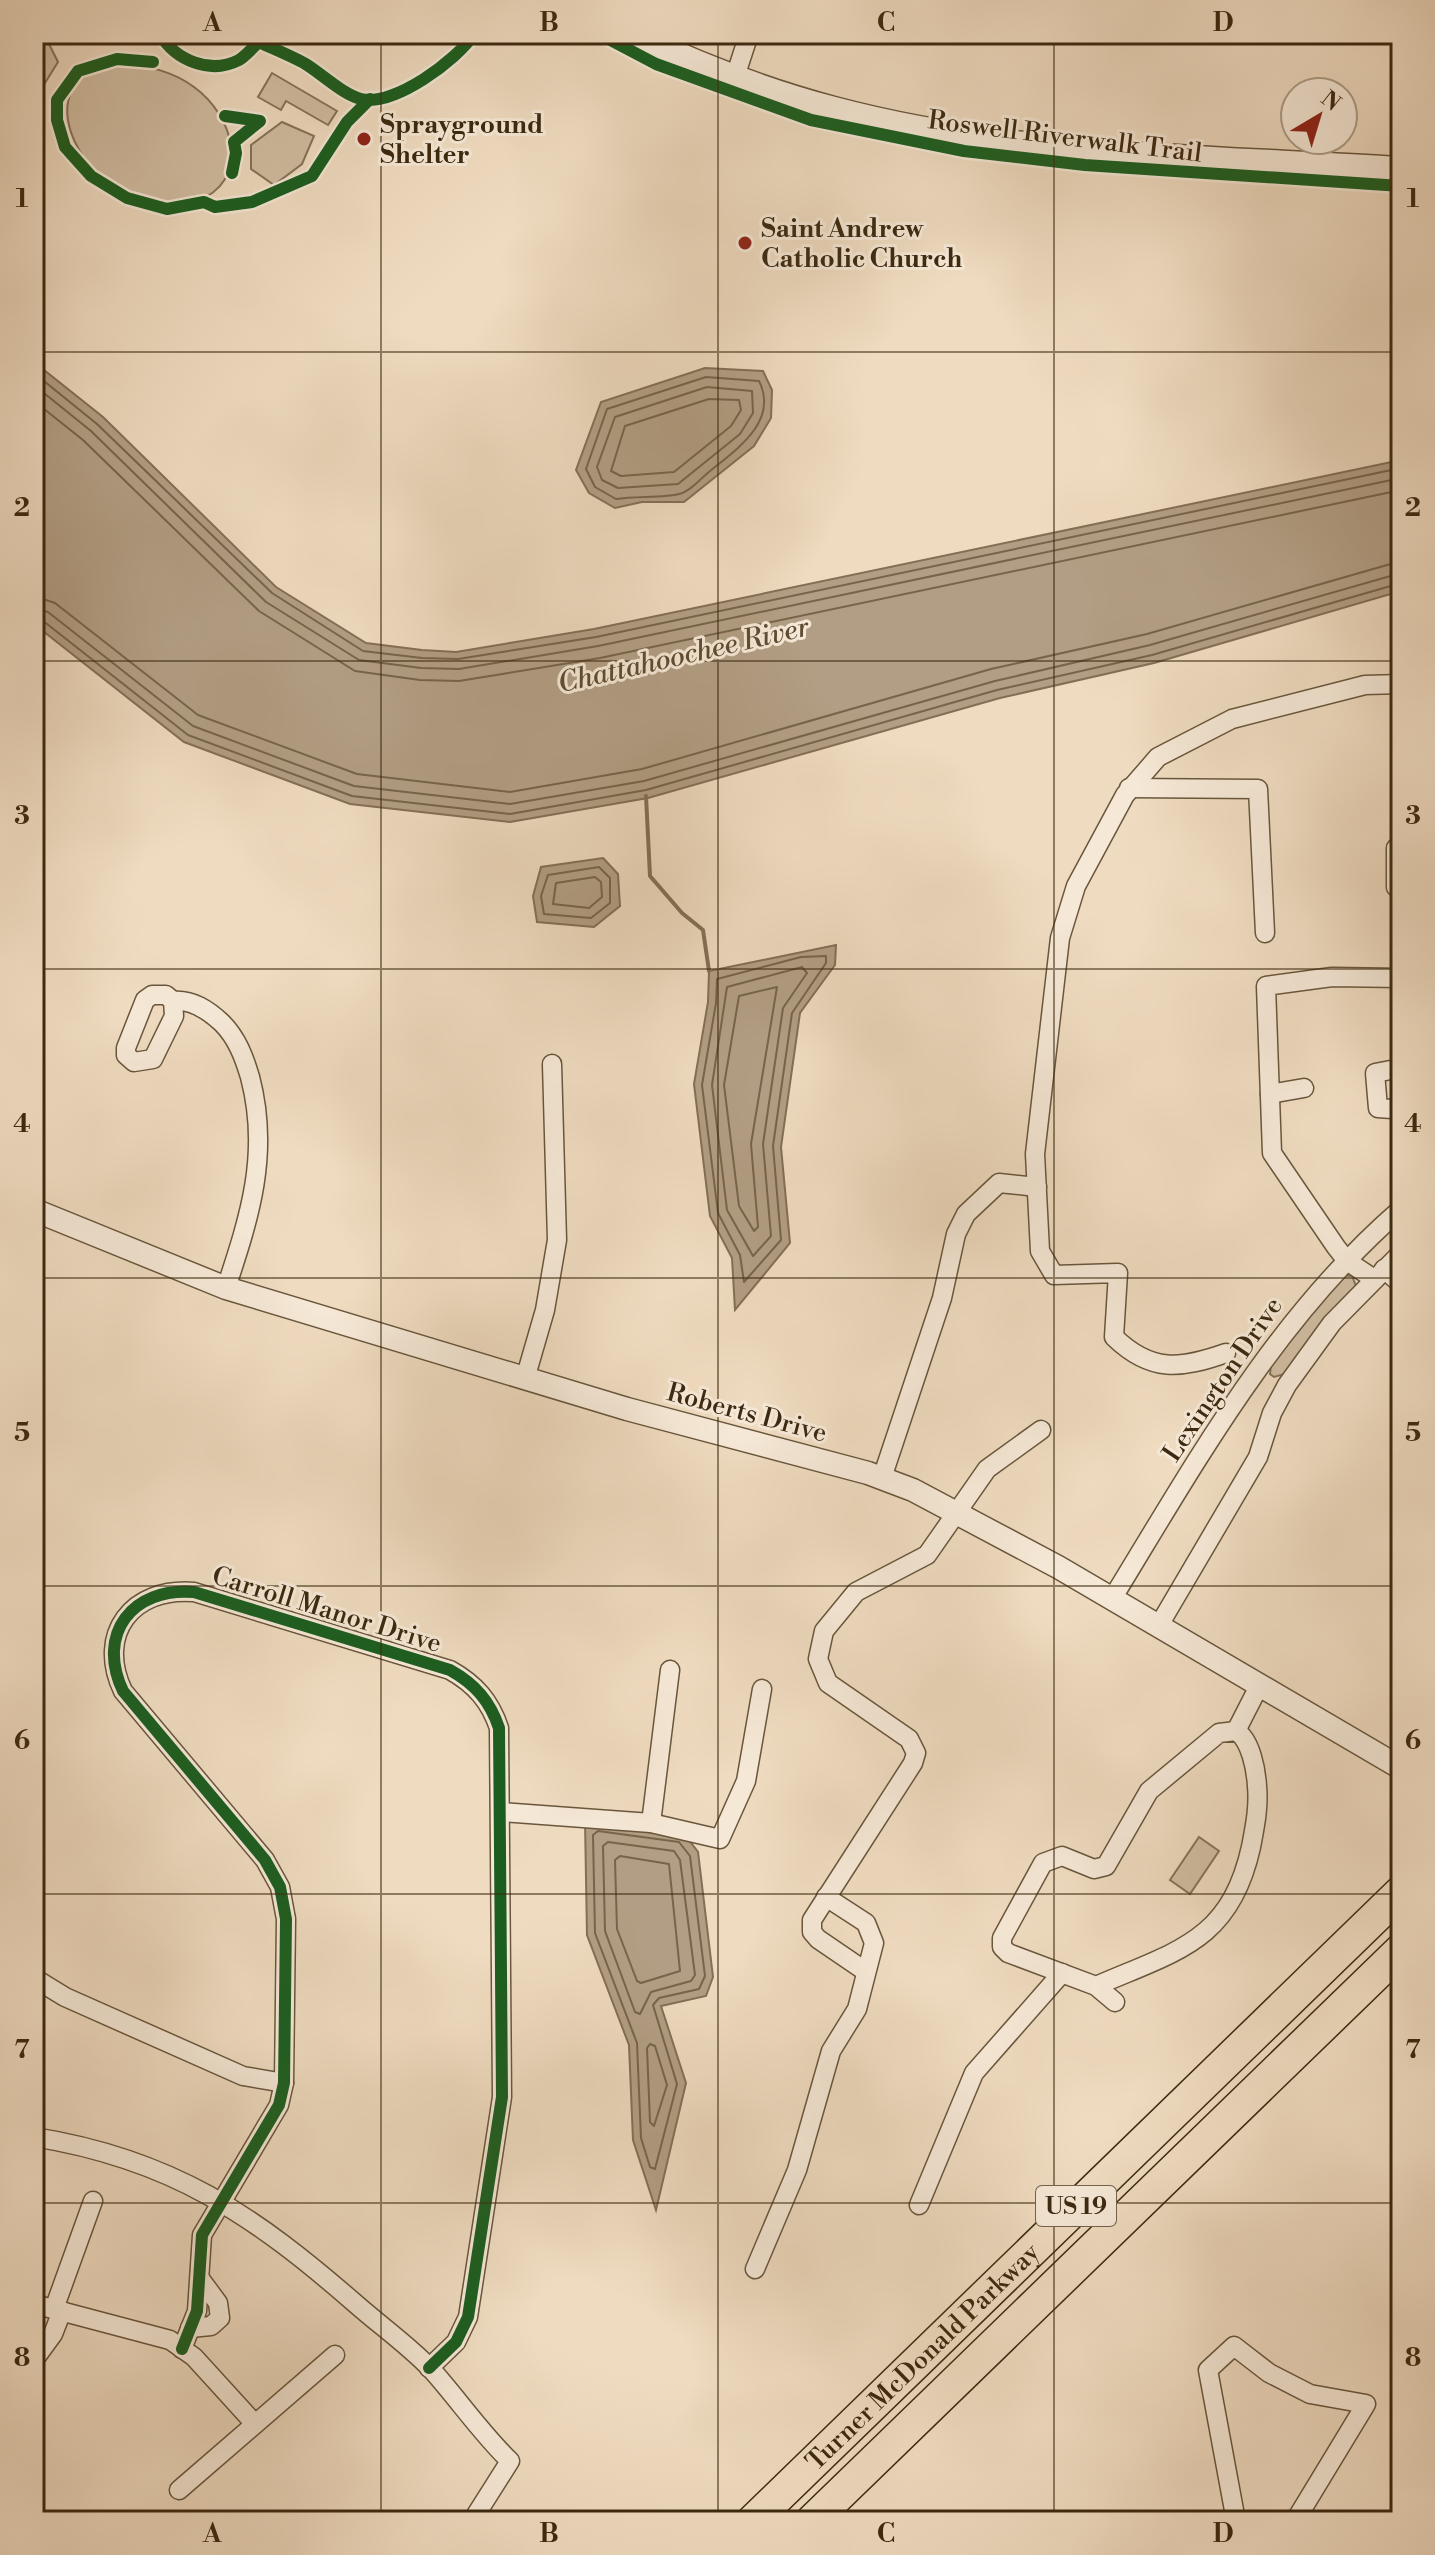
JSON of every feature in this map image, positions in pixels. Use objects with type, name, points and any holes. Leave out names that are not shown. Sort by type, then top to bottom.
[{"type":"highway","name":"Turner McDonald Parkway","points":[[753,2521],[1401,1892]]},
{"type":"highway","name":"Turner McDonald Parkway","points":[[812,2521],[1401,1950]]},
{"type":"street","points":[[635,34],[735,77],[835,109],[973,136],[1140,153],[1401,168]]},
{"type":"street","points":[[735,77],[749,34]]},
{"type":"street","points":[[1226,1353],[1187,1367],[1161,1364],[1123,1346],[1114,1337],[1118,1273],[1054,1275],[1040,1251],[1035,1154],[1060,938],[1076,886],[1129,788],[1158,757],[1232,719],[1365,685],[1401,684]]},
{"type":"street","points":[[1129,788],[1258,789],[1265,933]]},
{"type":"street","points":[[1401,843],[1396,848],[1396,887],[1401,891]]},
{"type":"street","points":[[1401,978],[1332,977],[1266,986],[1272,1153],[1347,1261],[1401,1284]]},
{"type":"street","points":[[173,1001],[193,1003],[229,1030],[244,1056],[256,1102],[260,1143],[257,1183],[226,1288]]},
{"type":"street","points":[[525,1379],[545,1310],[557,1240],[552,1064]]},
{"type":"street","points":[[1401,1068],[1375,1073],[1378,1108],[1392,1109],[1401,1104]]},
{"type":"street","points":[[1270,1094],[1304,1088]]},
{"type":"street","points":[[882,1478],[942,1298],[961,1222],[999,1183],[1037,1187]]},
{"type":"street","name":"Lexington Drive","points":[[1112,1599],[1272,1345],[1347,1261],[1401,1209]]},
{"type":"street","name":"Roberts Drive","points":[[34,1210],[226,1288],[525,1379],[882,1478],[957,1512],[1401,1768]]},
{"type":"street","points":[[1158,1627],[1258,1457],[1272,1413],[1287,1385],[1332,1323],[1401,1253]]},
{"type":"street","points":[[865,1971],[812,1932],[812,1920],[913,1763],[916,1753],[909,1739],[828,1683],[818,1659],[824,1631],[856,1592],[927,1555],[987,1469],[1041,1430]]},
{"type":"street","name":"Carroll Manor Drive","points":[[182,2349],[190,2328],[211,2326],[220,2318],[218,2303],[201,2280],[202,2235],[270,2125],[284,2083],[286,1919],[280,1887],[265,1860],[123,1691],[113,1658],[122,1623],[135,1607],[152,1596],[174,1590],[194,1592],[450,1670],[476,1688],[494,1713],[501,1746],[502,2097],[468,2317],[456,2342],[429,2368]]},
{"type":"street","points":[[651,1823],[670,1670]]},
{"type":"street","points":[[1236,1731],[1259,1686]]},
{"type":"street","points":[[501,1812],[651,1823],[720,1839],[746,1781],[762,1689]]},
{"type":"street","points":[[1115,2002],[1096,1986],[1008,1953],[1002,1947],[1002,1938],[1043,1863],[1062,1856],[1094,1869],[1106,1866],[1149,1791],[1219,1733],[1236,1731]]},
{"type":"street","points":[[1096,1986],[1180,1949],[1216,1923],[1235,1899],[1245,1874],[1259,1800],[1256,1775],[1245,1740],[1236,1731]]},
{"type":"street","points":[[755,2269],[797,2170],[831,2051],[857,2009],[874,1943],[872,1929],[826,1897]]},
{"type":"street","points":[[919,2205],[974,2073],[1062,1973]]},
{"type":"street","points":[[34,1978],[65,1997],[243,2076],[284,2083]]},
{"type":"street","points":[[34,2137],[147,2165],[222,2201],[304,2259],[429,2368],[510,2461],[472,2521]]},
{"type":"street","points":[[34,2360],[53,2334],[93,2201]]},
{"type":"street","points":[[34,2304],[170,2340],[255,2424]]},
{"type":"street","points":[[1236,2521],[1208,2370],[1234,2346],[1269,2373],[1310,2394],[1366,2404],[1295,2521]]},
{"type":"street","points":[[179,2490],[335,2355]]},
{"type":"shaded area","points":[[34,34],[45,36],[58,62],[40,91],[34,91]]},
{"type":"shaded area","points":[[126,63],[178,77],[208,99],[219,114],[227,131],[231,164],[225,179],[213,192],[195,202],[160,206],[127,196],[99,175],[78,149],[68,120],[71,93],[89,73]]},
{"type":"shaded area","points":[[272,73],[337,111],[328,125],[286,101],[281,110],[258,97]]},
{"type":"shaded area","points":[[282,122],[314,136],[302,164],[274,185],[251,169],[251,145]]},
{"type":"shaded area","points":[[1342,1275],[1352,1276],[1356,1286],[1306,1343],[1285,1374],[1274,1377],[1270,1374],[1271,1365]]},
{"type":"shaded area","points":[[1199,1837],[1219,1851],[1190,1894],[1170,1880]]},
{"type":"water","name":"Chattahoochee River","points":[[34,362],[103,417],[276,587],[366,643],[456,652],[594,629],[1401,460],[1401,591],[1154,663],[1000,698],[648,798],[510,822],[350,804],[184,742],[34,624]]},
{"type":"water","points":[[705,368],[763,371],[772,390],[771,418],[754,446],[684,502],[642,502],[615,508],[589,493],[576,470],[601,402]]},
{"type":"water","points":[[603,858],[618,874],[620,906],[594,927],[537,922],[533,896],[541,867]]},
{"type":"water","points":[[836,945],[835,965],[800,1013],[781,1147],[790,1243],[735,1310],[732,1258],[710,1216],[694,1084],[708,1002],[709,971]]},
{"type":"water","points":[[585,1821],[685,1835],[698,1852],[713,1977],[706,1996],[661,2006],[686,2083],[656,2210],[633,2140],[629,2045],[587,1935]]},
{"type":"waterway","points":[[646,796],[650,876],[682,913],[703,930],[709,971]]},
{"type":"cycle path","points":[[160,34],[184,58],[217,66],[239,60],[259,42],[304,63],[354,96],[375,100],[407,89],[424,79],[454,56],[474,34]]},
{"type":"cycle path","name":"Roswell Riverwalk Trail","points":[[599,34],[656,64],[811,120],[964,151],[1085,165],[1401,186]]},
{"type":"cycle path","points":[[153,62],[117,59],[78,71],[57,100],[57,120],[65,147],[91,176],[127,198],[167,209],[204,202],[215,207],[252,202],[312,176],[347,122],[370,99]]},
{"type":"cycle path","points":[[225,116],[260,121],[234,142],[236,153],[232,173]]},
{"type":"cycle path","points":[[182,2349],[197,2311],[202,2235],[279,2105],[284,2083],[286,1919],[280,1887],[265,1860],[123,1691],[116,1670],[114,1651],[117,1633],[125,1618],[153,1597],[172,1592],[194,1592],[450,1670],[480,1694],[499,1728],[502,2097],[468,2317],[456,2342],[429,2368]]},
{"type":"place","name":"Sprayground Shelter","points":[[364,139]]},
{"type":"place","name":"Saint Andrew Catholic Church","points":[[745,243]]}]
